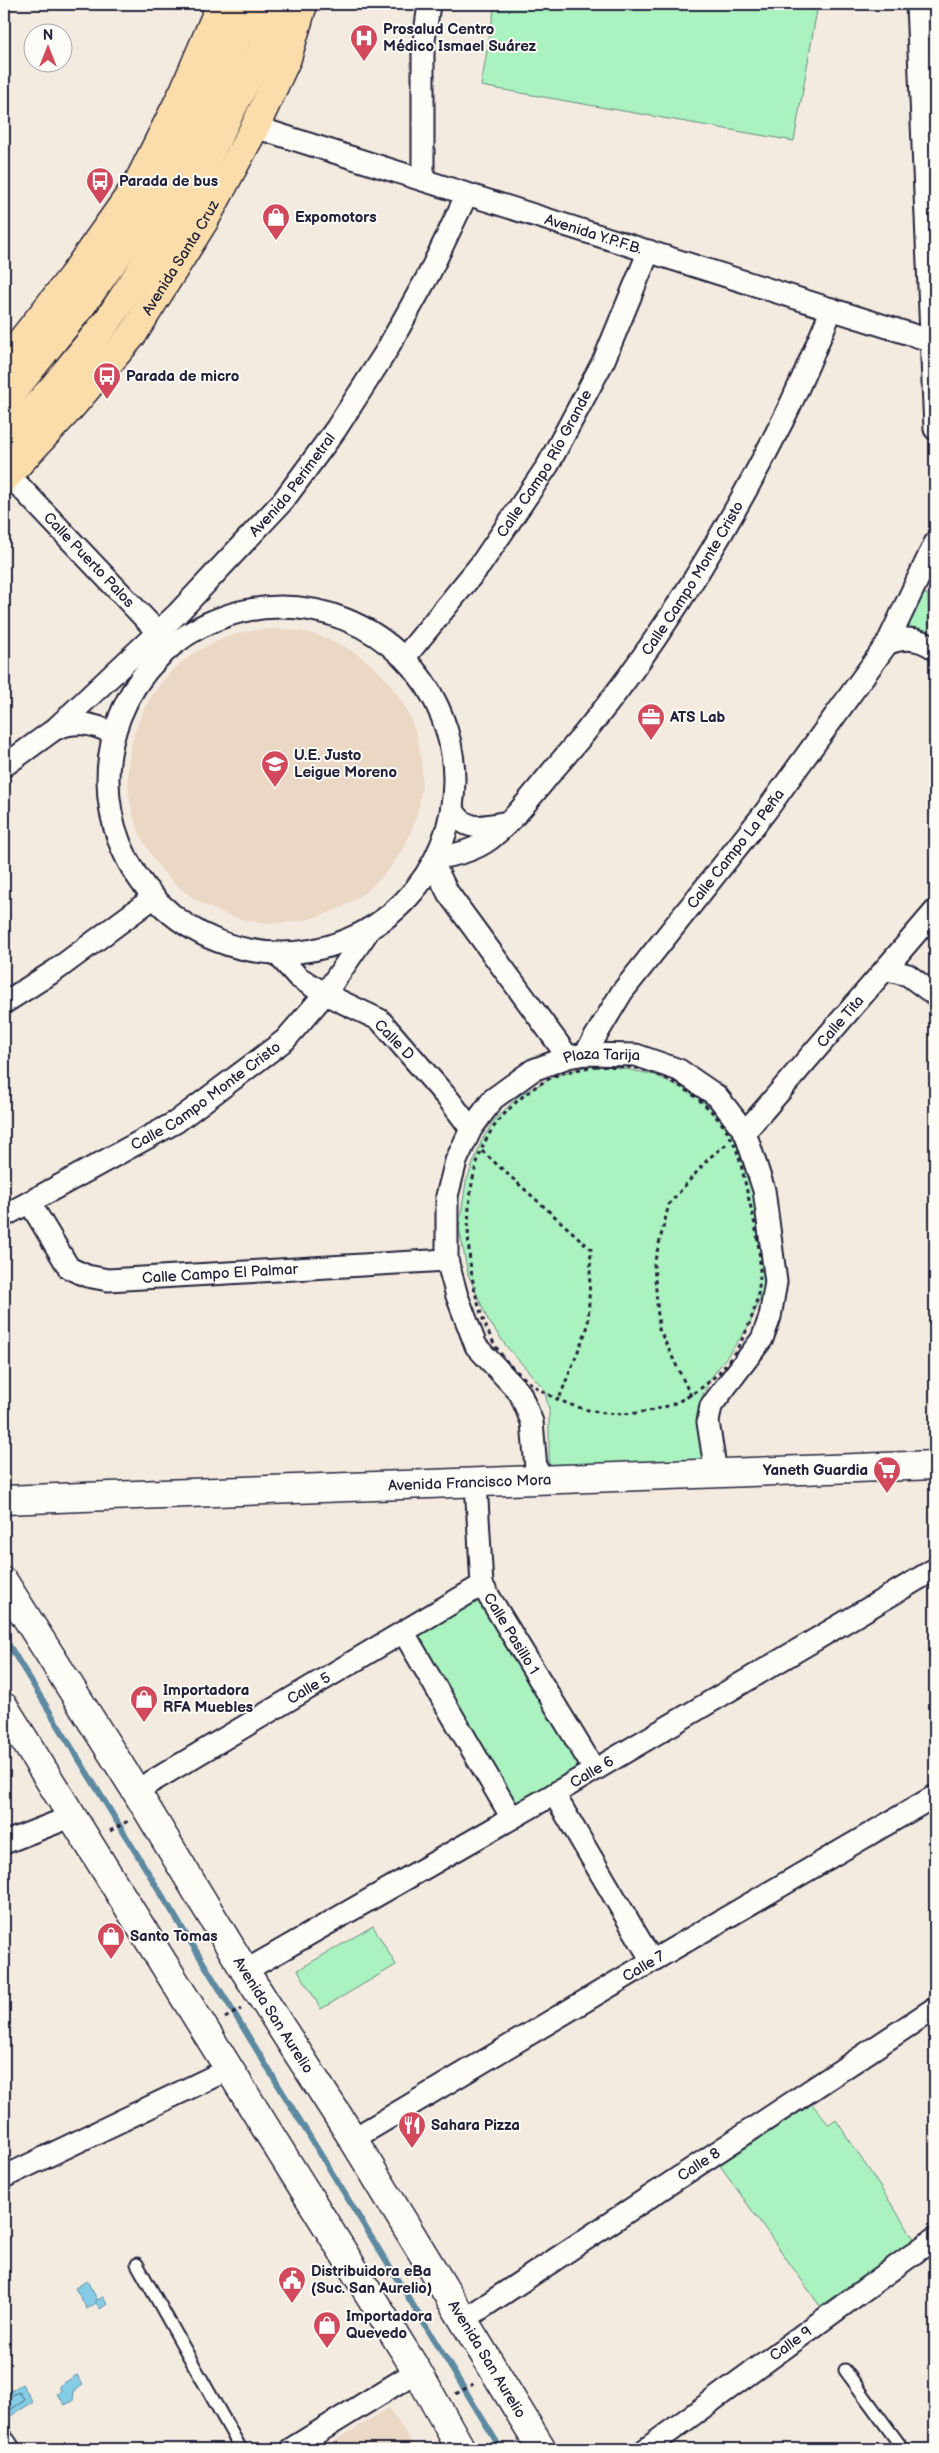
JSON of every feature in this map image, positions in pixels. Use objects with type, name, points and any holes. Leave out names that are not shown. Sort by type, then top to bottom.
[{"type":"main road","points":[[4,363],[72,277],[137,185],[184,91],[221,4]]},
{"type":"main road","points":[[4,402],[81,306],[159,197],[236,39],[248,4]]},
{"type":"main road","name":"Avenida Santa Cruz","points":[[4,442],[52,389],[109,319],[181,209],[231,114],[262,49],[275,4]]},
{"type":"main road","name":"Avenida Santa Cruz","points":[[6,477],[71,407],[133,334],[204,221],[255,127],[286,58],[303,4]]},
{"type":"main road","name":"Avenida Francisco Mora","points":[[4,1500],[935,1465]]},
{"type":"main road","name":"Avenida San Aurelio","points":[[4,1582],[135,1804],[353,2139],[462,2321],[542,2449]]},
{"type":"main road","points":[[4,1707],[417,2371],[461,2449]]},
{"type":"street","points":[[423,180],[423,48],[429,4]]},
{"type":"street","points":[[917,4],[935,429]]},
{"type":"street","name":"Avenida Y.P.F.B.","points":[[255,127],[932,341]]},
{"type":"street","name":"Avenida Perimetral","points":[[4,766],[55,729],[163,639],[177,614],[283,502],[336,429],[385,353],[414,301],[467,194]]},
{"type":"street","name":"Calle Campo Río Grande","points":[[405,657],[481,564],[548,465],[604,360],[649,251]]},
{"type":"street","name":"Calle Campo Monte Cristo","points":[[435,861],[464,853],[488,840],[509,822],[589,729],[661,630],[726,527],[784,418],[832,309]]},
{"type":"street","name":"Calle Puerto Palos","points":[[6,477],[163,639]]},
{"type":"street","name":"Calle Campo La Peña","points":[[576,1055],[622,992],[766,811],[887,644],[935,543]]},
{"type":"street","points":[[264,606],[316,609],[364,627],[405,657],[438,702],[454,754],[453,810],[447,835],[435,861],[406,902],[369,930],[325,948],[277,954],[209,939],[153,898],[126,862],[110,821],[106,777],[112,733],[134,684],[163,639],[214,619],[264,606]]},
{"type":"street","points":[[887,644],[896,640],[911,639],[926,643],[935,649]]},
{"type":"street","name":"Avenida Perimetral","points":[[55,729],[68,723],[83,723],[98,726],[112,733]]},
{"type":"street","points":[[453,810],[459,820],[474,828],[509,822]]},
{"type":"street","points":[[435,861],[448,893],[576,1055]]},
{"type":"street","points":[[4,1003],[56,970],[153,898]]},
{"type":"street","name":"Calle Tita","points":[[739,1136],[935,911]]},
{"type":"street","name":"Calle Campo Monte Cristo","points":[[4,1216],[176,1122],[284,1040],[325,994],[369,930]]},
{"type":"street","name":"Calle D","points":[[277,954],[298,977],[325,994],[380,1020],[450,1101],[470,1129]]},
{"type":"street","points":[[885,969],[908,975],[935,995]]},
{"type":"street","name":"Plaza Tarija","points":[[537,1480],[532,1422],[520,1393],[476,1346],[457,1296],[447,1260],[447,1196],[456,1161],[470,1129],[493,1099],[533,1070],[576,1055],[636,1055],[680,1070],[717,1096],[739,1136],[764,1190],[776,1282],[770,1316],[762,1339],[711,1406],[708,1422],[716,1473]]},
{"type":"street","name":"Calle Campo El Palmar","points":[[30,1203],[69,1268],[87,1276],[108,1280],[447,1260]]},
{"type":"street","name":"Calle Pasillo 1","points":[[476,1483],[482,1586],[594,1769]]},
{"type":"street","name":"Calle 6","points":[[245,1971],[554,1794],[935,1569]]},
{"type":"street","name":"Calle 5","points":[[135,1804],[404,1633],[482,1586]]},
{"type":"street","points":[[404,1633],[512,1818]]},
{"type":"street","points":[[554,1794],[652,1961]]},
{"type":"street","name":"Calle 7","points":[[353,2139],[652,1961],[935,1796]]},
{"type":"street","points":[[4,1843],[73,1816]]},
{"type":"street","name":"Calle 8","points":[[462,2321],[935,2008]]},
{"type":"street","points":[[4,2176],[228,2069]]},
{"type":"street","name":"Calle 9","points":[[650,2448],[935,2238]]},
{"type":"street","points":[[291,2449],[417,2371]]},
{"type":"lane","points":[[137,2264],[241,2449]]},
{"type":"lane","points":[[845,2370],[903,2449]]},
{"type":"lane","points":[[6,2435],[15,2449]]},
{"type":"path","points":[[595,1066],[636,1068],[674,1082],[706,1105],[739,1136],[762,1260],[758,1300],[745,1337],[722,1370],[691,1396],[666,1408],[648,1412],[612,1415],[585,1410],[559,1399],[532,1384],[509,1364],[491,1339],[479,1310],[470,1261],[469,1212],[480,1149],[494,1126],[521,1097],[556,1076],[595,1066]]},
{"type":"path","points":[[470,1129],[480,1149],[591,1249],[588,1326],[559,1399]]},
{"type":"path","points":[[691,1396],[658,1329],[654,1264],[669,1204],[709,1158],[739,1136]]},
{"type":"path","points":[[102,1835],[135,1804]]},
{"type":"path","points":[[224,2019],[245,2006]]},
{"type":"path","points":[[450,2397],[477,2382]]},
{"type":"shaded area","name":"U.E. Justo Leigue Moreno","points":[[261,629],[289,629],[318,635],[344,646],[368,662],[389,683],[405,707],[416,733],[422,762],[422,790],[416,819],[411,832],[397,858],[379,880],[344,906],[318,917],[289,923],[261,923],[232,917],[206,906],[182,890],[161,869],[145,845],[134,819],[128,790],[128,762],[134,733],[145,707],[161,683],[182,662],[206,646],[232,635]]},
{"type":"shaded area","points":[[389,2408],[416,2449],[322,2449]]},
{"type":"green space","points":[[495,4],[818,4],[794,141],[481,86]]},
{"type":"green space","points":[[923,594],[928,594],[929,638],[904,631]]},
{"type":"green space","points":[[597,1063],[655,1075],[691,1092],[723,1118],[742,1151],[753,1194],[762,1243],[764,1289],[749,1326],[709,1381],[698,1406],[701,1437],[712,1461],[549,1469],[549,1409],[544,1389],[507,1347],[488,1320],[468,1274],[459,1228],[466,1182],[482,1140],[496,1118],[520,1095],[555,1076]]},
{"type":"green space","points":[[482,1598],[582,1764],[514,1804],[416,1636]]},
{"type":"green space","points":[[373,1926],[396,1965],[321,2009],[298,1970]]},
{"type":"green space","points":[[812,2104],[829,2125],[836,2120],[915,2240],[820,2306],[719,2164]]},
{"type":"water","points":[[87,2281],[97,2299],[95,2301],[103,2297],[107,2304],[100,2309],[96,2303],[87,2309],[75,2288]]},
{"type":"water","points":[[77,2375],[83,2385],[74,2391],[73,2401],[65,2405],[57,2394],[61,2391],[59,2386]]},
{"type":"water","points":[[22,2384],[33,2402],[4,2420],[4,2395]]},
{"type":"waterway","points":[[4,1637],[501,2449]]},
{"type":"place","name":"Prosalud Centro Médico Ismael Suárez","points":[[364,62]]},
{"type":"place","name":"Parada de bus","points":[[100,205]]},
{"type":"place","name":"Expomotors","points":[[276,241]]},
{"type":"place","name":"Parada de micro","points":[[107,400]]},
{"type":"place","name":"ATS Lab","points":[[651,741]]},
{"type":"place","name":"U.E. Justo Leigue Moreno","points":[[275,788]]},
{"type":"place","name":"Yaneth Guardia","points":[[887,1494]]},
{"type":"place","name":"Importadora RFA Muebles","points":[[144,1723]]},
{"type":"place","name":"Santo Tomas","points":[[111,1960]]},
{"type":"place","name":"Sahara Pizza","points":[[412,2149]]},
{"type":"place","name":"Distribuidora eBa (Suc. San Aurelio)","points":[[292,2304]]},
{"type":"place","name":"Importadora Quevedo","points":[[327,2349]]}]
